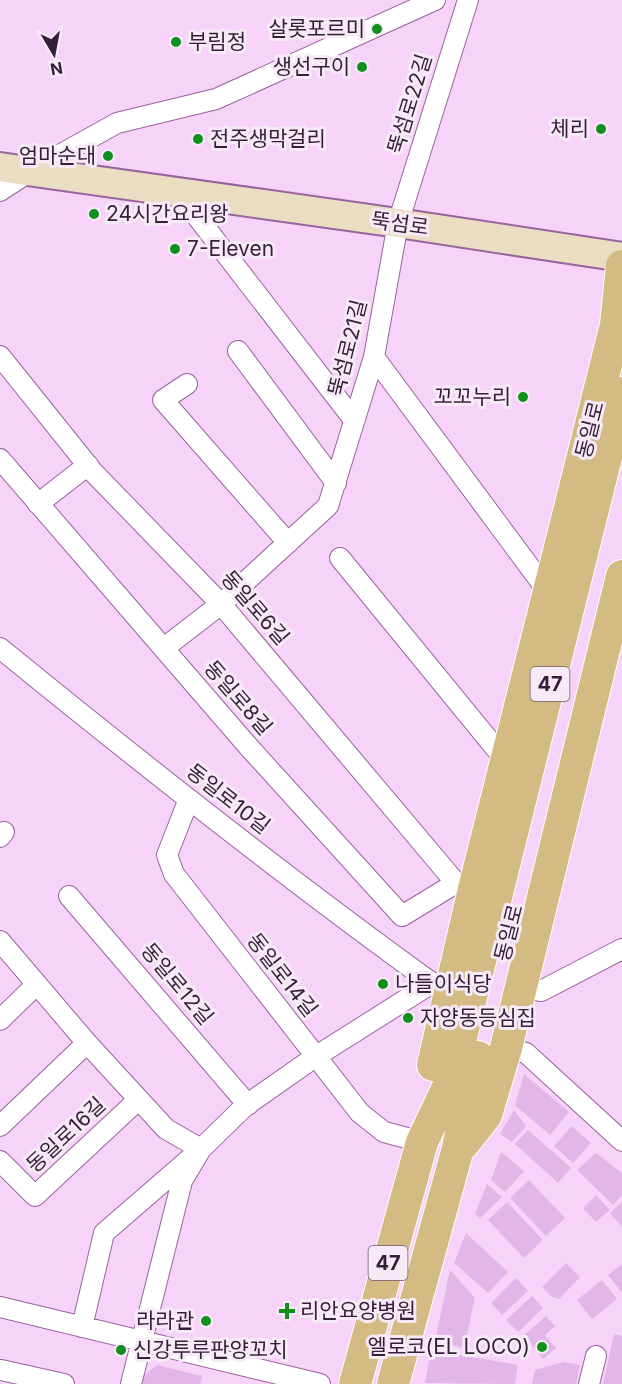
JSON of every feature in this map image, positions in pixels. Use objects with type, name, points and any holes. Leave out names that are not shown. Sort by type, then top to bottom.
[{"type":"main road","name":"뚝섬로","points":[[0,166],[622,257]]},
{"type":"main road","name":"동일로","points":[[393,1384],[457,1152],[465,1110],[476,982],[466,884],[506,760],[549,593],[616,325],[622,266]]},
{"type":"main road","name":"47","points":[[476,982],[622,393]]},
{"type":"main road","name":"동일로","points":[[355,1384],[422,1142],[449,1085],[476,982],[622,481]]},
{"type":"main road","points":[[457,1152],[486,1115],[506,1048],[476,982],[622,576]]},
{"type":"street","points":[[0,191],[28,171],[117,123],[216,99],[435,0]]},
{"type":"street","name":"뚝섬로22길","points":[[398,223],[468,0]]},
{"type":"street","points":[[178,192],[354,420]]},
{"type":"street","name":"뚝섬로21길","points":[[164,648],[221,604],[328,506],[374,357],[398,223]]},
{"type":"street","points":[[238,351],[336,483]]},
{"type":"street","name":"동일로6길","points":[[0,356],[88,465],[221,604],[466,884]]},
{"type":"street","points":[[374,357],[549,593]]},
{"type":"street","points":[[187,384],[163,400],[288,543]]},
{"type":"street","name":"동일로8길","points":[[0,459],[247,745],[402,916],[466,884]]},
{"type":"street","points":[[38,504],[88,465]]},
{"type":"street","points":[[340,558],[506,760]]},
{"type":"street","name":"동일로10길","points":[[0,648],[189,799],[347,921],[476,982]]},
{"type":"street","name":"동일로14길","points":[[189,799],[167,855],[174,874],[360,1113],[384,1132],[422,1142]]},
{"type":"street","name":"동일로12길","points":[[69,896],[248,1105]]},
{"type":"street","name":"동일로16길","points":[[0,941],[87,1043],[166,1129],[201,1149]]},
{"type":"street","points":[[82,1327],[105,1233],[248,1105],[315,1058],[476,982],[541,991],[622,949]]},
{"type":"street","points":[[0,1020],[37,984]]},
{"type":"street","points":[[0,1126],[87,1043]]},
{"type":"street","points":[[506,1048],[526,1053],[621,1139]]},
{"type":"street","name":"동일로16길","points":[[0,1161],[35,1196],[138,1100]]},
{"type":"street","points":[[131,1384],[182,1181],[201,1149]]},
{"type":"street","points":[[0,1307],[320,1384]]},
{"type":"street","points":[[589,1384],[596,1356]]},
{"type":"street","points":[[2,1370],[64,1384]]},
{"type":"building","points":[[524,1074],[569,1112],[550,1135],[515,1105]]},
{"type":"building","points":[[514,1110],[526,1126],[512,1142],[500,1134]]},
{"type":"building","points":[[572,1126],[591,1143],[573,1163],[554,1146]]},
{"type":"building","points":[[528,1130],[571,1168],[558,1183],[515,1144]]},
{"type":"building","points":[[501,1152],[524,1171],[505,1192],[491,1180]]},
{"type":"building","points":[[596,1153],[622,1173],[622,1195],[613,1205],[577,1170]]},
{"type":"building","points":[[529,1180],[565,1218],[546,1236],[510,1198]]},
{"type":"building","points":[[487,1184],[502,1197],[480,1218],[475,1214]]},
{"type":"building","points":[[596,1195],[610,1210],[596,1222],[583,1208]]},
{"type":"building","points":[[507,1202],[543,1240],[524,1258],[488,1220]]},
{"type":"building","points":[[622,1202],[622,1227],[610,1213]]},
{"type":"building","points":[[466,1233],[508,1272],[488,1293],[454,1263]]},
{"type":"building","points":[[566,1263],[580,1277],[559,1299],[552,1297],[542,1287]]},
{"type":"building","points":[[622,1264],[622,1293],[608,1275]]},
{"type":"building","points":[[450,1270],[475,1298],[464,1348],[435,1341]]},
{"type":"building","points":[[516,1278],[528,1291],[502,1315],[491,1303]]},
{"type":"building","points":[[602,1280],[617,1299],[592,1319],[577,1300]]},
{"type":"building","points":[[532,1296],[543,1308],[518,1332],[506,1320]]},
{"type":"building","points":[[546,1316],[555,1326],[545,1335],[556,1348],[543,1359],[524,1335]]},
{"type":"building","points":[[614,1334],[622,1336],[622,1384],[603,1384]]},
{"type":"building","points":[[431,1350],[518,1365],[515,1384],[425,1383]]},
{"type":"building","points":[[564,1362],[580,1365],[576,1384],[532,1384],[535,1370]]},
{"type":"building","points":[[157,1365],[202,1376],[200,1384],[138,1384],[139,1379]]},
{"type":"place","name":"살롯포르미","points":[[377,29]]},
{"type":"place","name":"부림정","points":[[176,42]]},
{"type":"place","name":"생선구이","points":[[362,67]]},
{"type":"place","name":"체리","points":[[601,129]]},
{"type":"place","name":"전주생막걸리","points":[[198,139]]},
{"type":"place","name":"엄마순대","points":[[108,156]]},
{"type":"place","name":"24시간요리왕","points":[[94,214]]},
{"type":"place","name":"7-Eleven","points":[[175,249]]},
{"type":"place","name":"꼬꼬누리","points":[[523,397]]},
{"type":"place","name":"나들이식당","points":[[383,984]]},
{"type":"place","name":"자양동등심집","points":[[408,1018]]},
{"type":"place","name":"리안요양병원","points":[[287,1311]]},
{"type":"place","name":"라라관","points":[[206,1321]]},
{"type":"place","name":"엘로코(EL LOCO)","points":[[542,1347]]},
{"type":"place","name":"신강투루판양꼬치","points":[[121,1350]]}]
